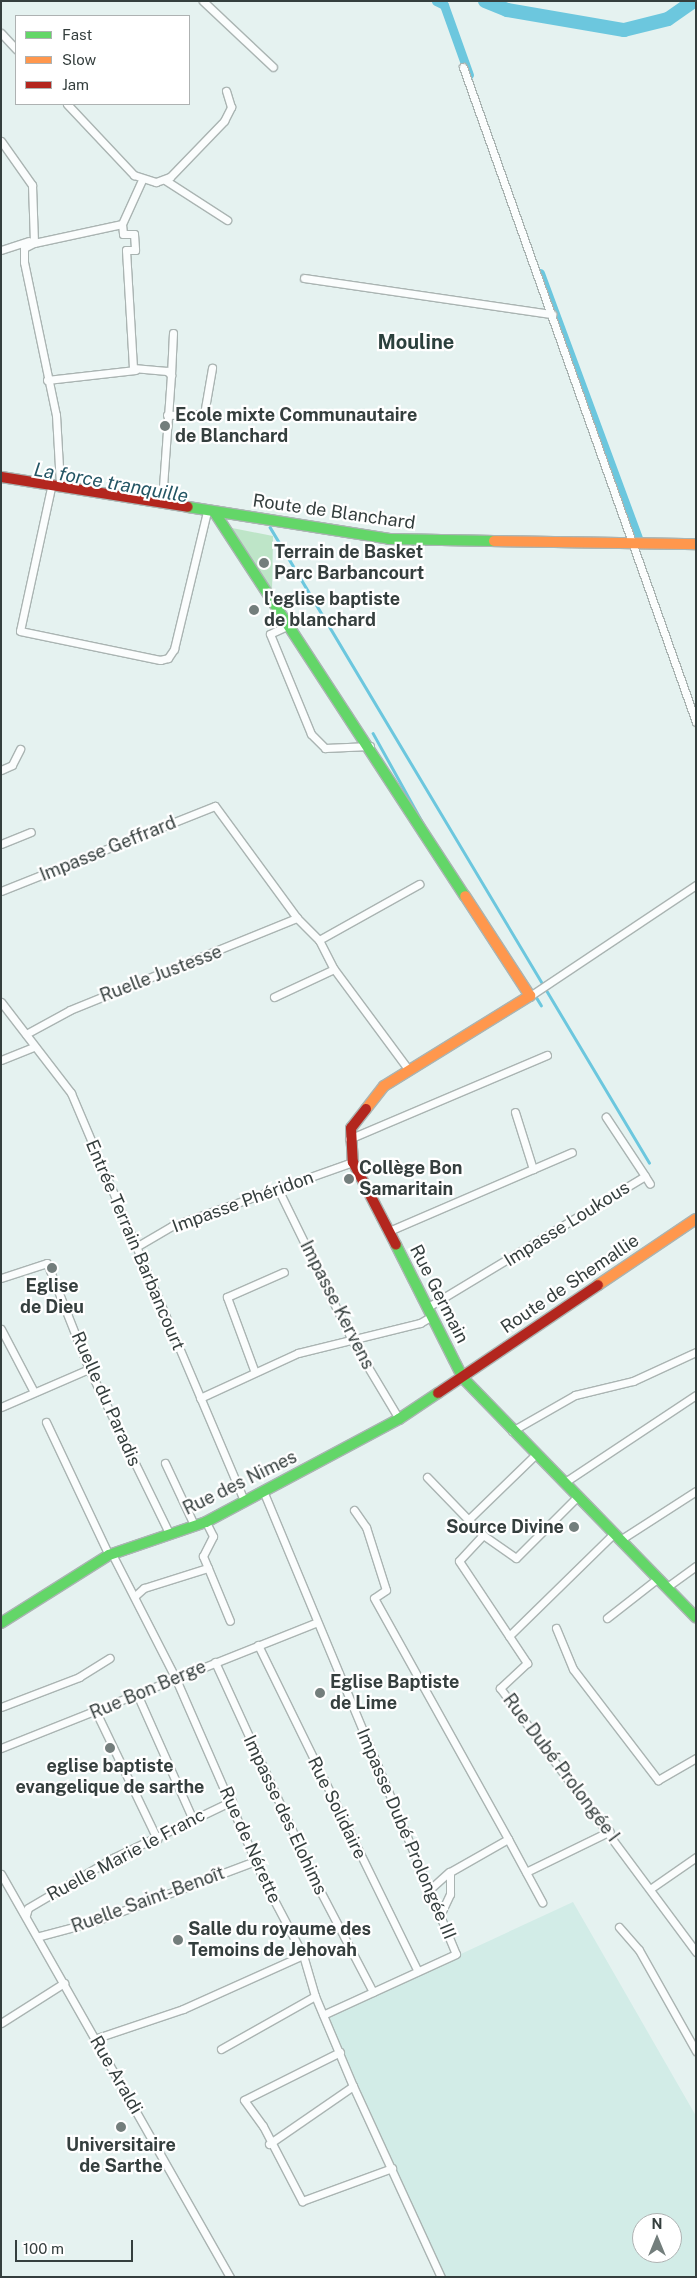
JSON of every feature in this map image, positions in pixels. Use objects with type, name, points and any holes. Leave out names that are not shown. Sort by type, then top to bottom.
[{"type":"street","points":[[203,1],[273,67]]},
{"type":"street","points":[[1,32],[15,48]]},
{"type":"street","points":[[463,66],[636,545],[696,722]]},
{"type":"street","points":[[166,180],[224,121],[231,107],[226,91]]},
{"type":"street","points":[[68,105],[142,180],[166,180],[227,220]]},
{"type":"street","points":[[1,141],[32,185],[33,241]]},
{"type":"street","points":[[135,370],[126,250],[134,250],[134,234],[123,234],[122,224],[142,180]]},
{"type":"street","points":[[1,250],[33,241],[122,224]]},
{"type":"street","points":[[33,241],[24,248],[24,262],[47,380],[59,430],[56,484],[20,631],[160,660],[168,658],[174,650],[211,512]]},
{"type":"street","points":[[304,278],[552,314]]},
{"type":"street","points":[[162,502],[173,332]]},
{"type":"street","points":[[168,415],[204,414],[212,368]]},
{"type":"street","points":[[47,380],[126,375],[135,370],[167,371],[171,375]]},
{"type":"street","name":"Route de Blanchard","points":[[1,477],[56,484],[211,512],[389,539],[636,545],[696,544]]},
{"type":"street","points":[[211,512],[370,746],[533,995]]},
{"type":"street","points":[[289,625],[270,634],[311,734],[325,748],[370,746]]},
{"type":"street","points":[[1,770],[12,765],[20,749]]},
{"type":"street","name":"Impasse Geffrard","points":[[1,891],[215,806],[297,918]]},
{"type":"street","points":[[1,844],[31,832]]},
{"type":"street","points":[[319,940],[419,884]]},
{"type":"street","points":[[348,1139],[365,1107],[384,1086],[408,1069],[533,995],[696,885]]},
{"type":"street","points":[[297,918],[319,940],[334,969],[408,1069]]},
{"type":"street","name":"Ruelle Justesse","points":[[26,1034],[86,1003],[297,918]]},
{"type":"street","points":[[274,997],[334,969]]},
{"type":"street","name":"Entrée Terrain Barbancourt","points":[[1,1002],[26,1034],[33,1047],[70,1093],[245,1502]]},
{"type":"street","points":[[1,1015],[9,1011]]},
{"type":"street","points":[[1,1060],[33,1047]]},
{"type":"street","points":[[348,1139],[547,1055]]},
{"type":"street","points":[[515,1112],[533,1169]]},
{"type":"street","name":"Impasse Loukous","points":[[200,1398],[254,1370],[298,1353],[353,1342],[430,1312],[645,1176],[606,1117]]},
{"type":"street","name":"Rue Germain","points":[[348,1139],[353,1162],[463,1378],[512,1431],[565,1482],[696,1618]]},
{"type":"street","points":[[389,1232],[572,1152]]},
{"type":"street","name":"Impasse Phéridon","points":[[136,1247],[172,1226],[353,1162]]},
{"type":"street","points":[[645,1176],[650,1184]]},
{"type":"street","name":"Impasse Kervens","points":[[278,1189],[353,1342],[398,1419]]},
{"type":"street","name":"Route de Shemallie","points":[[463,1378],[696,1219]]},
{"type":"street","name":"Ruelle du Paradis","points":[[1,1278],[47,1263],[89,1369],[169,1533]]},
{"type":"street","points":[[254,1370],[227,1297],[284,1272]]},
{"type":"street","points":[[1,1329],[34,1392]]},
{"type":"street","points":[[512,1431],[575,1394],[633,1381],[696,1352]]},
{"type":"street","points":[[1,1407],[89,1369]]},
{"type":"street","name":"Rue des Nimes","points":[[1,1623],[111,1555],[169,1533],[206,1522],[264,1493],[398,1419],[463,1378]]},
{"type":"street","points":[[565,1482],[696,1395]]},
{"type":"street","name":"Rue de Nérette","points":[[46,1422],[111,1555],[135,1596],[175,1677],[232,1801],[255,1861],[304,1955],[315,1996],[323,2015],[441,2277]]},
{"type":"street","points":[[469,1519],[536,1454]]},
{"type":"street","points":[[165,1463],[194,1525]]},
{"type":"street","points":[[427,1477],[483,1535],[516,1558],[578,1496]]},
{"type":"street","points":[[509,1636],[617,1536],[696,1491]]},
{"type":"street","name":"Impasse Dubé Prolongée III","points":[[264,1493],[456,1954],[418,1970]]},
{"type":"street","points":[[354,1510],[366,1527],[386,1590],[374,1598],[542,1902]]},
{"type":"street","points":[[206,1522],[213,1536],[203,1556],[230,1621]]},
{"type":"street","name":"Rue Dubé Prolongée I","points":[[483,1535],[459,1561],[527,1663],[500,1688],[610,1831],[696,1952]]},
{"type":"street","points":[[667,1587],[696,1566]]},
{"type":"street","points":[[135,1596],[144,1588],[208,1568]]},
{"type":"street","points":[[607,1618],[658,1578]]},
{"type":"street","name":"Rue Bon Berge","points":[[1,1748],[96,1712],[175,1677],[317,1622]]},
{"type":"street","points":[[556,1628],[573,1669],[658,1780],[696,1758]]},
{"type":"street","name":"Rue Solidaire","points":[[258,1645],[418,1970]]},
{"type":"street","points":[[1,1707],[79,1677],[110,1658]]},
{"type":"street","name":"Impasse des Elohims","points":[[215,1662],[316,1883],[373,1992]]},
{"type":"street","points":[[136,1694],[193,1820]]},
{"type":"street","points":[[96,1712],[157,1839]]},
{"type":"street","name":"Ruelle Marie le Franc","points":[[26,1916],[28,1908],[53,1892],[232,1801]]},
{"type":"street","points":[[526,1872],[610,1831]]},
{"type":"street","points":[[429,1890],[450,1872],[508,1839]]},
{"type":"street","points":[[650,1889],[696,1857]]},
{"type":"street","name":"Ruelle Saint-Benoît","points":[[40,1936],[93,1922],[255,1861]]},
{"type":"street","points":[[440,1915],[450,1894],[450,1872]]},
{"type":"street","name":"Rue Araldi","points":[[1,1874],[40,1936],[94,2039],[230,2277]]},
{"type":"street","points":[[619,1927],[639,1950],[696,2051]]},
{"type":"street","points":[[94,2039],[183,2009],[304,1955]]},
{"type":"street","points":[[323,2015],[418,1970]]},
{"type":"street","points":[[1,2023],[64,1983]]},
{"type":"street","points":[[221,2049],[315,1996]]},
{"type":"street","points":[[340,2052],[244,2099],[263,2126],[269,2144],[302,2201],[392,2168]]},
{"type":"street","points":[[269,2144],[354,2086]]},
{"type":"shaded area","points":[[573,1902],[696,2116],[696,2277],[445,2277],[327,2016]]},
{"type":"green space","name":"Terrain de Basket Parc Barbancourt","points":[[232,528],[273,536],[272,591]]},
{"type":"waterway","points":[[436,1],[444,5],[469,75]]},
{"type":"waterway","points":[[485,1],[507,10],[624,30],[668,19],[694,1]]},
{"type":"waterway","points":[[540,273],[639,540]]},
{"type":"waterway","points":[[270,527],[649,1162]]},
{"type":"waterway","points":[[373,733],[424,825]]},
{"type":"waterway","points":[[535,995],[541,1005]]},
{"type":"traffic: fast","points":[[188,507],[389,539],[494,541]]},
{"type":"traffic: fast","points":[[215,513],[465,896]]},
{"type":"traffic: fast","points":[[396,1245],[463,1378],[696,1618]]},
{"type":"traffic: fast","points":[[1,1623],[109,1555],[206,1522],[399,1419],[438,1393]]},
{"type":"traffic: slow","points":[[494,541],[696,544]]},
{"type":"traffic: slow","points":[[366,1109],[384,1086],[530,996],[465,896]]},
{"type":"traffic: slow","points":[[598,1285],[696,1219]]},
{"type":"traffic: jam","points":[[1,477],[188,507]]},
{"type":"traffic: jam","points":[[366,1109],[351,1128],[353,1162],[396,1245]]},
{"type":"traffic: jam","points":[[438,1393],[598,1285]]},
{"type":"place","name":"Ecole mixte Communautaire de Blanchard","points":[[165,426]]},
{"type":"place","name":"Terrain de Basket Parc Barbancourt","points":[[264,563]]},
{"type":"place","name":"l'eglise baptiste de blanchard","points":[[254,610]]},
{"type":"place","name":"Collège Bon Samaritain","points":[[349,1179]]},
{"type":"place","name":"Eglise de Dieu","points":[[52,1268]]},
{"type":"place","name":"Source Divine","points":[[574,1527]]},
{"type":"place","name":"Eglise Baptiste de Lime","points":[[320,1693]]},
{"type":"place","name":"eglise baptiste evangelique de sarthe","points":[[110,1748]]},
{"type":"place","name":"Salle du royaume des Temoins de Jehovah","points":[[178,1940]]},
{"type":"place","name":"Universitaire de Sarthe","points":[[121,2127]]},
{"type":"district","name":"Mouline","points":[[416,342]]},
{"type":"water label","name":"La force tranquille","points":[[111,483]]}]
